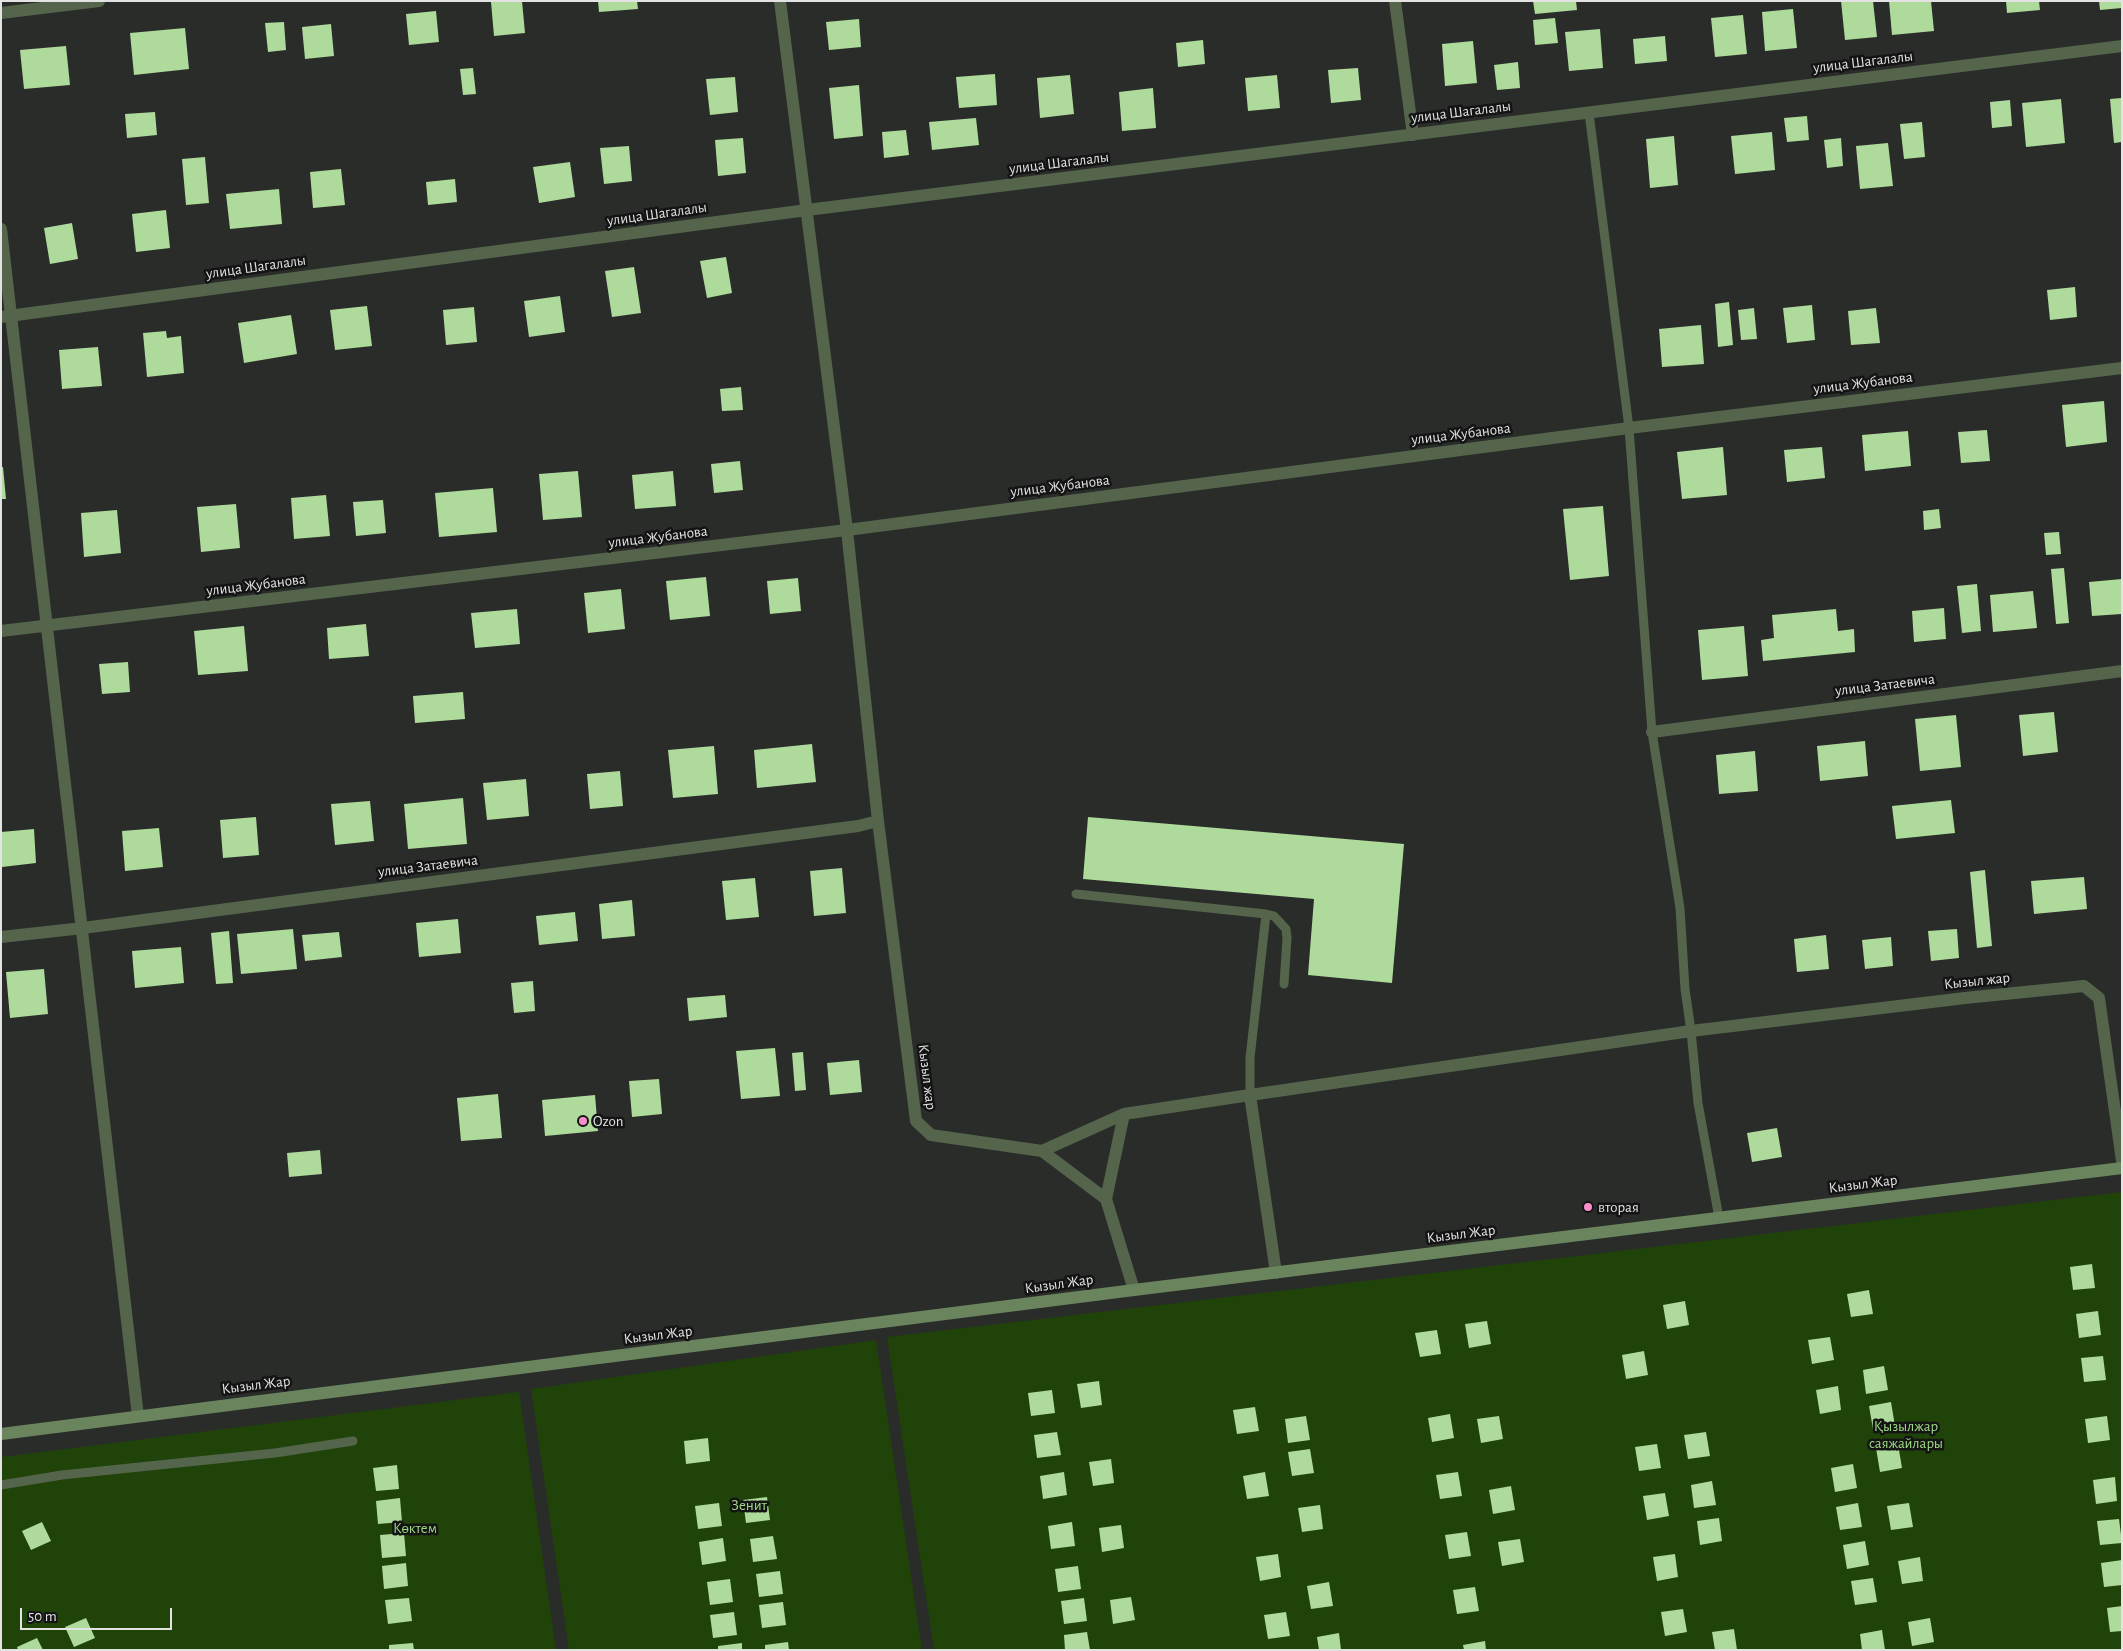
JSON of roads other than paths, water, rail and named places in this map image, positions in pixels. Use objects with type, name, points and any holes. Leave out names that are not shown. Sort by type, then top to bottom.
[{"type":"main road","name":"Кызыл Жар","points":[[1,1434],[1134,1290],[2122,1168]]},
{"type":"street","points":[[1,13],[99,1]]},
{"type":"street","name":"Кызыл жар","points":[[780,1],[847,530],[878,821],[916,1121],[932,1135],[1042,1151],[1106,1199]]},
{"type":"street","points":[[1395,1],[1413,135]]},
{"type":"street","name":"улица Шагалалы","points":[[7,316],[807,210],[2122,46]]},
{"type":"street","points":[[1,229],[7,316],[48,626],[138,1416]]},
{"type":"street","name":"улица Жубанова","points":[[1,632],[847,530],[1628,428],[2122,368]]},
{"type":"street","name":"улица Затаевича","points":[[1652,732],[2122,671]]},
{"type":"street","name":"улица Затаевича","points":[[1,937],[83,928],[858,826],[878,821]]},
{"type":"street","name":"Кызыл жар","points":[[1042,1151],[1124,1114],[1691,1031],[1965,998],[2084,986],[2099,998],[2122,1160]]},
{"type":"street","points":[[1250,1095],[1276,1273]]},
{"type":"street","points":[[1124,1114],[1106,1199],[1134,1290]]},
{"type":"lane","points":[[1589,112],[1628,428],[1652,732],[1680,908],[1685,989],[1698,1103],[1719,1218]]},
{"type":"lane","points":[[1076,894],[1274,916],[1286,928],[1284,984]]},
{"type":"lane","points":[[1250,1095],[1250,1058],[1266,914]]},
{"type":"lane","points":[[1,1485],[62,1475],[274,1453],[353,1441]]},
{"type":"place","name":"Ozon","points":[[583,1121]]},
{"type":"place","name":"вторая","points":[[1588,1207]]},
{"type":"park label","name":"Қызылжар саяжайлары","points":[[1906,1434]]},
{"type":"park label","name":"Зенит","points":[[749,1505]]},
{"type":"park label","name":"Көктем","points":[[415,1528]]}]
